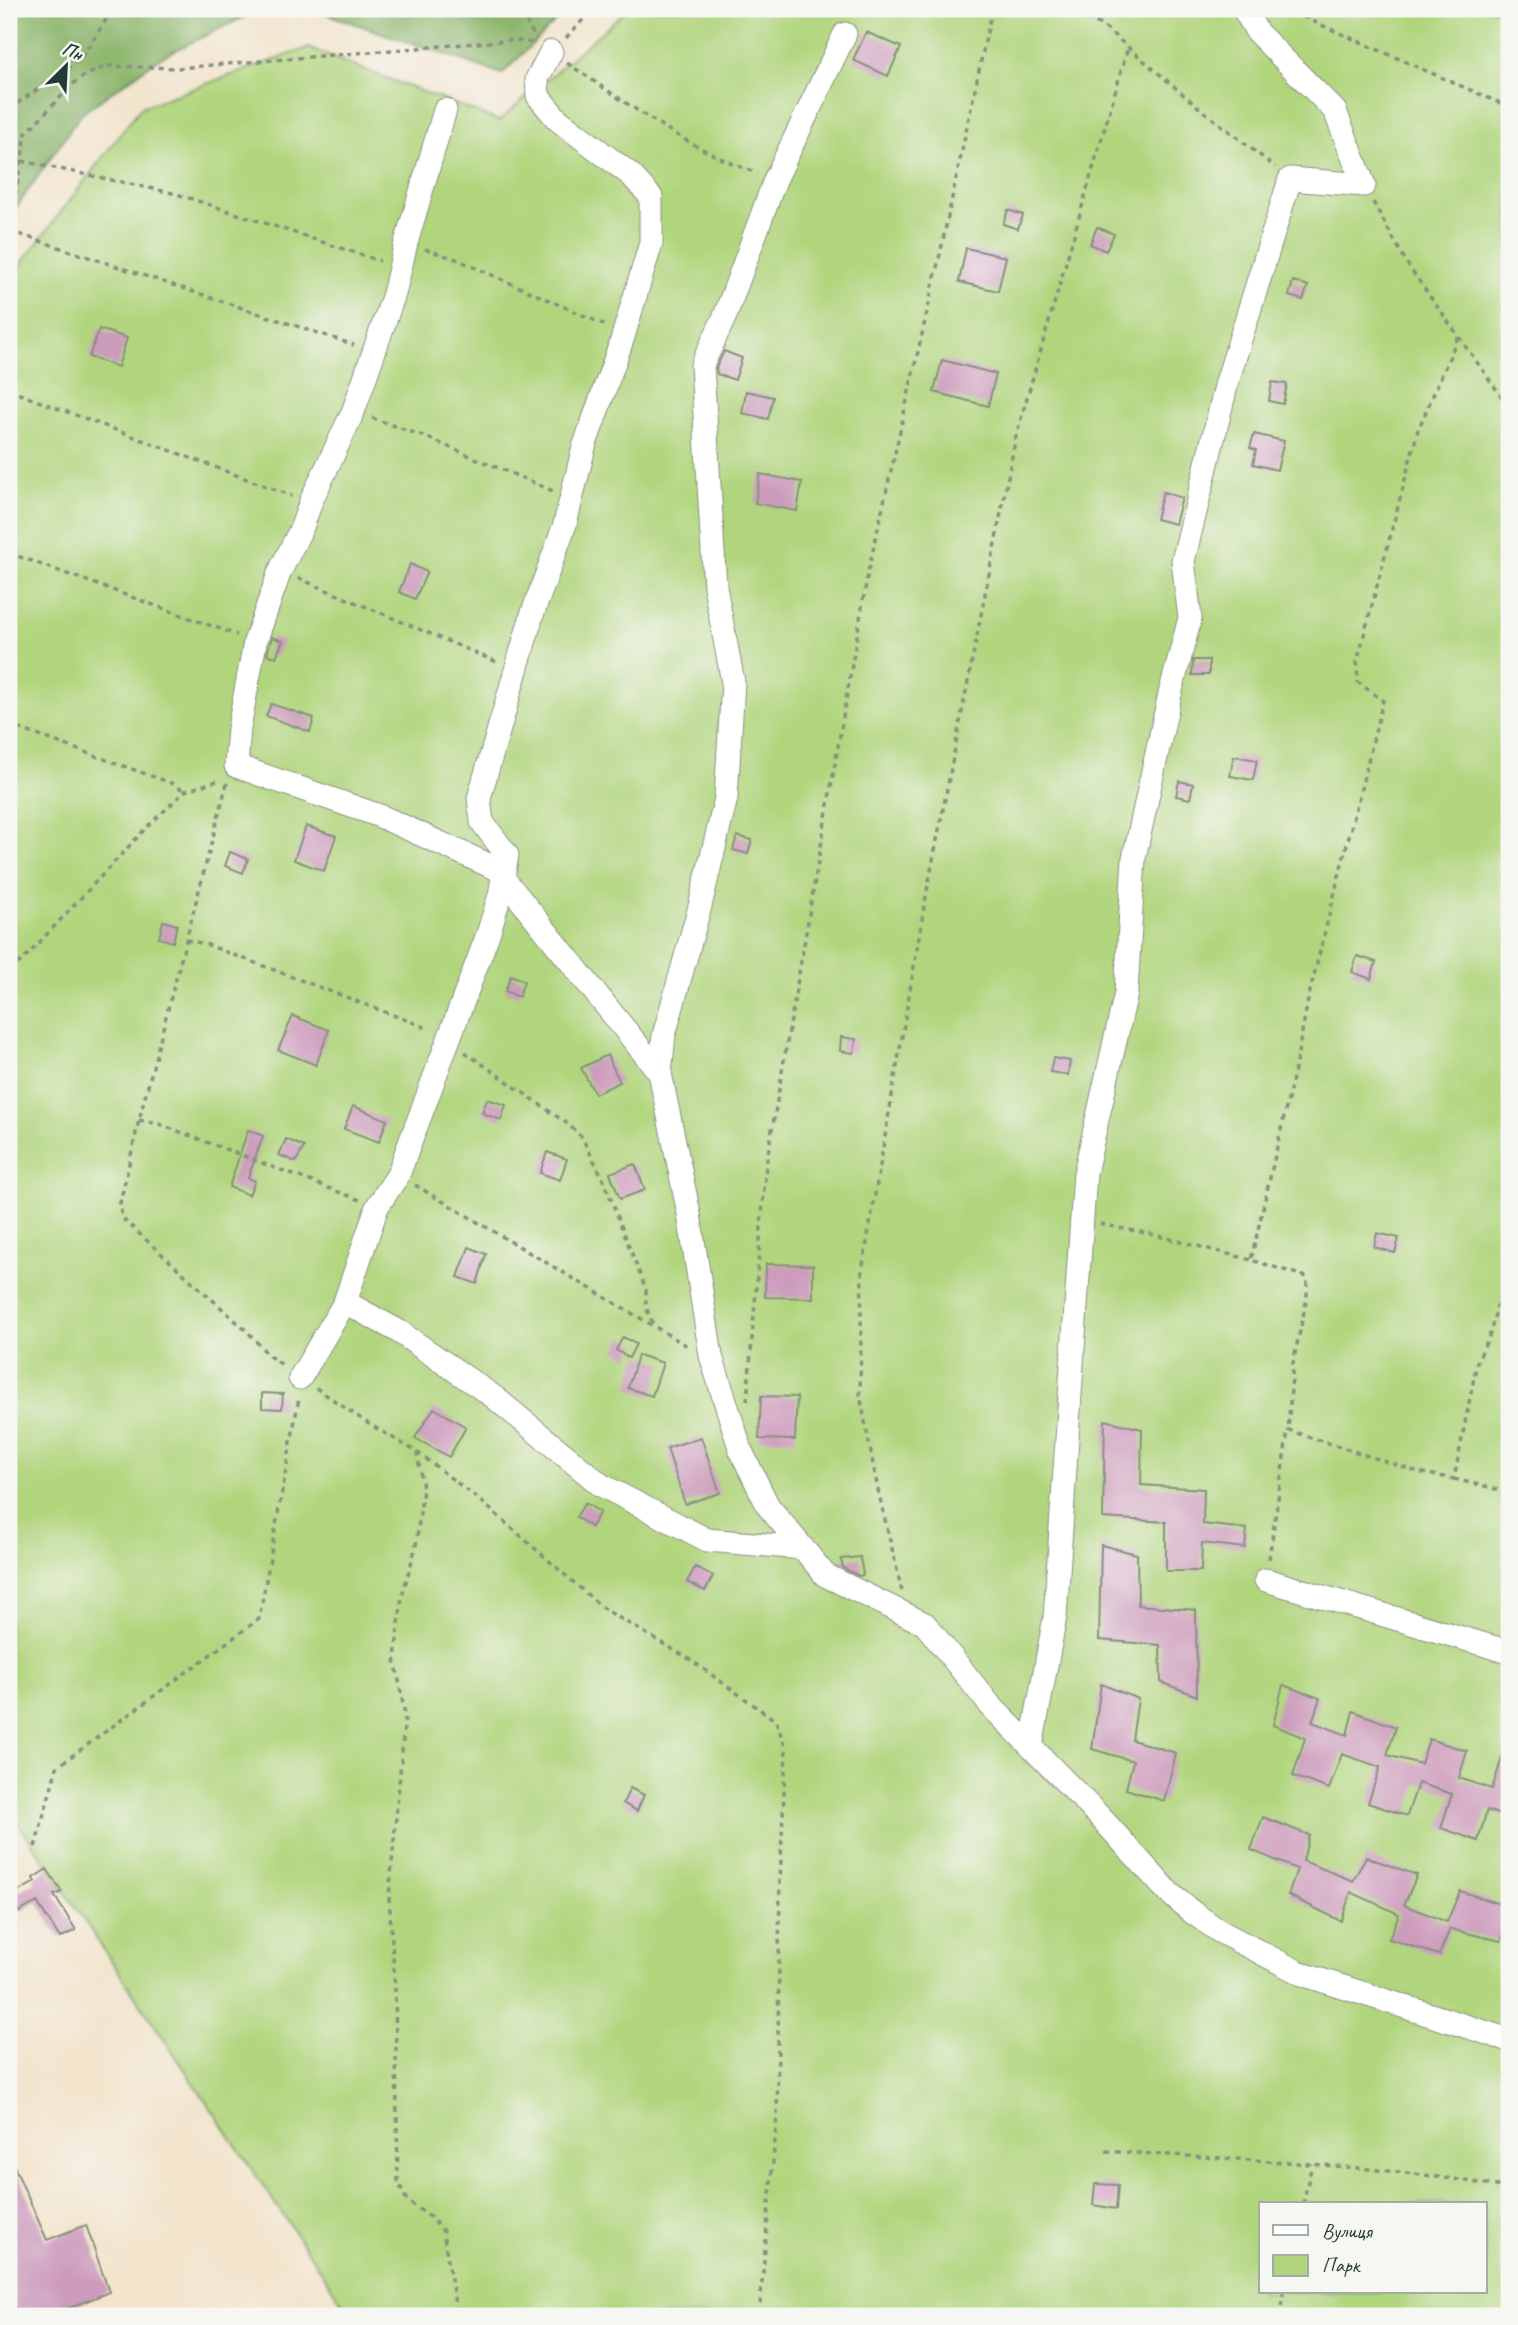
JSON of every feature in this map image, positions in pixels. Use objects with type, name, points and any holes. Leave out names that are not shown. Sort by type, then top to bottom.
[{"type":"street","points":[[1031,1747],[1055,1617],[1085,1173],[1126,993],[1134,858],[1169,698],[1190,618],[1183,561],[1227,382],[1290,179],[1364,185],[1335,111],[1257,32],[1244,9]]},
{"type":"street","points":[[845,34],[775,180],[725,316],[702,365],[715,587],[733,682],[726,798],[664,1035],[660,1073],[690,1214],[711,1356],[741,1451],[768,1506],[825,1574],[925,1624],[990,1705],[1102,1819],[1169,1893],[1192,1912],[1219,1931],[1302,1975],[1509,2040]]},
{"type":"street","points":[[300,1378],[345,1302],[377,1207],[398,1175],[488,934],[507,855],[482,822],[479,797],[516,669],[565,524],[584,447],[651,243],[651,197],[631,175],[557,119],[537,96],[537,79],[545,48]]},
{"type":"street","points":[[445,110],[405,243],[394,294],[353,412],[280,571],[255,642],[239,729],[236,766],[380,816],[504,875],[660,1073]]},
{"type":"street","points":[[345,1302],[398,1331],[494,1397],[601,1485],[707,1540],[803,1548]]},
{"type":"street","points":[[1266,1580],[1509,1652]]},
{"type":"path","points":[[9,109],[80,60],[113,9]]},
{"type":"path","points":[[510,9],[526,21],[545,48]]},
{"type":"path","points":[[545,48],[593,9]]},
{"type":"path","points":[[734,1426],[744,1411],[748,1394],[766,1166],[868,572],[992,9]]},
{"type":"path","points":[[1069,9],[1103,26],[1197,106],[1290,179]]},
{"type":"path","points":[[1285,9],[1509,107]]},
{"type":"path","points":[[373,351],[10,233],[26,133],[78,79],[106,66],[178,68],[512,40],[545,48],[662,125],[731,164],[775,180]]},
{"type":"path","points":[[905,1614],[900,1578],[878,1490],[860,1395],[862,1271],[926,896],[1016,436],[1128,47]]},
{"type":"path","points":[[22,161],[177,194],[399,267]]},
{"type":"path","points":[[1364,185],[1409,267],[1509,407]]},
{"type":"path","points":[[405,243],[456,259],[623,333]]},
{"type":"path","points":[[1251,1260],[1293,1080],[1309,995],[1383,701],[1358,681],[1357,662],[1418,429],[1458,337]]},
{"type":"path","points":[[9,390],[299,499],[311,500]]},
{"type":"path","points":[[353,412],[423,436],[571,499]]},
{"type":"path","points":[[9,553],[255,642]]},
{"type":"path","points":[[280,571],[516,669]]},
{"type":"path","points":[[9,725],[186,790]]},
{"type":"path","points":[[9,970],[23,960],[146,828],[186,790],[227,778],[222,811],[139,1120],[120,1203],[122,1218],[248,1332],[269,1356],[369,1424],[416,1452],[482,1502],[604,1609],[691,1660],[776,1721],[786,1749],[779,1881],[777,2117],[759,2316]]},
{"type":"path","points":[[186,940],[205,944],[451,1038],[461,1049],[565,1122],[581,1136],[602,1176],[646,1290],[646,1307],[654,1326]]},
{"type":"path","points":[[9,1091],[14,1157],[9,1219]]},
{"type":"path","points":[[139,1120],[159,1124],[373,1203],[377,1207]]},
{"type":"path","points":[[1509,1132],[1506,1139],[1509,1143]]},
{"type":"path","points":[[398,1175],[654,1326],[711,1356]]},
{"type":"path","points":[[1082,1221],[1155,1235],[1307,1278],[1307,1298],[1293,1363],[1288,1430],[1266,1580]]},
{"type":"path","points":[[1454,1479],[1477,1362],[1490,1334],[1509,1258]]},
{"type":"path","points":[[35,1847],[57,1766],[258,1619],[298,1410],[300,1378]]},
{"type":"path","points":[[1288,1430],[1418,1472],[1509,1492]]},
{"type":"path","points":[[416,1452],[423,1488],[416,1546],[402,1596],[395,1658],[405,1716],[389,1897],[395,1989],[398,2181],[407,2201],[429,2216],[443,2231],[457,2316]]},
{"type":"path","points":[[1106,2151],[1312,2164],[1458,2179],[1509,2188]]},
{"type":"path","points":[[1303,2202],[1312,2164]]},
{"type":"path","points":[[1281,2316],[1284,2294]]},
{"type":"green space","points":[[9,9],[568,9],[502,74],[324,13],[248,15],[161,57],[81,114],[9,218]]},
{"type":"green space","points":[[628,9],[1509,9],[1509,2316],[351,2316],[9,1809],[9,280],[141,107],[308,48],[499,121]]},
{"type":"building","points":[[866,32],[901,47],[888,76],[853,60]]},
{"type":"building","points":[[1008,210],[1023,215],[1018,229],[1003,224]]},
{"type":"building","points":[[1097,227],[1114,234],[1106,251],[1090,244]]},
{"type":"building","points":[[966,248],[1006,257],[998,291],[959,282]]},
{"type":"building","points":[[1293,281],[1308,286],[1303,300],[1289,296]]},
{"type":"building","points":[[99,329],[127,338],[118,367],[89,357]]},
{"type":"building","points":[[724,351],[742,358],[735,380],[717,374],[716,368]]},
{"type":"building","points":[[942,360],[996,374],[988,406],[934,392]]},
{"type":"building","points":[[1272,382],[1287,384],[1283,404],[1269,401]]},
{"type":"building","points":[[746,391],[773,397],[768,419],[742,413]]},
{"type":"building","points":[[1254,434],[1284,441],[1277,470],[1253,464],[1256,450],[1250,448]]},
{"type":"building","points":[[760,474],[802,482],[797,511],[755,503]]},
{"type":"building","points":[[1163,492],[1182,498],[1175,524],[1156,519]]},
{"type":"building","points":[[410,564],[427,572],[415,599],[399,592]]},
{"type":"building","points":[[272,637],[283,641],[276,657],[267,654]]},
{"type":"building","points":[[1193,660],[1209,660],[1209,675],[1192,675]]},
{"type":"building","points":[[271,704],[314,718],[310,732],[266,716]]},
{"type":"building","points":[[1234,756],[1257,760],[1253,780],[1230,776]]},
{"type":"building","points":[[1179,781],[1193,784],[1190,799],[1176,796]]},
{"type":"building","points":[[306,826],[336,836],[324,871],[294,860]]},
{"type":"building","points":[[737,836],[752,840],[748,854],[733,850]]},
{"type":"building","points":[[230,852],[248,859],[243,873],[225,866]]},
{"type":"building","points":[[163,921],[177,925],[173,942],[159,938]]},
{"type":"building","points":[[1357,956],[1376,962],[1371,979],[1352,972]]},
{"type":"building","points":[[511,975],[524,981],[519,997],[505,991]]},
{"type":"building","points":[[293,1016],[329,1030],[316,1065],[278,1050]]},
{"type":"building","points":[[841,1037],[856,1039],[854,1053],[840,1051]]},
{"type":"building","points":[[607,1055],[620,1082],[595,1094],[581,1068]]},
{"type":"building","points":[[1053,1058],[1070,1061],[1068,1075],[1050,1072]]},
{"type":"building","points":[[487,1099],[506,1105],[501,1120],[482,1113]]},
{"type":"building","points":[[353,1106],[387,1120],[379,1142],[344,1129]]},
{"type":"building","points":[[248,1130],[263,1136],[248,1178],[255,1181],[249,1195],[229,1187]]},
{"type":"building","points":[[286,1139],[304,1147],[296,1162],[279,1155]]},
{"type":"building","points":[[547,1152],[567,1159],[560,1180],[540,1173]]},
{"type":"building","points":[[635,1164],[645,1190],[620,1199],[610,1173]]},
{"type":"building","points":[[1377,1233],[1399,1238],[1395,1253],[1374,1247]]},
{"type":"building","points":[[469,1247],[486,1254],[477,1284],[458,1277]]},
{"type":"building","points":[[766,1264],[813,1265],[813,1298],[765,1297]]},
{"type":"building","points":[[623,1337],[636,1344],[629,1358],[616,1350]]},
{"type":"building","points":[[638,1355],[663,1363],[652,1396],[628,1388]]},
{"type":"building","points":[[262,1393],[283,1394],[282,1409],[262,1408]]},
{"type":"building","points":[[761,1396],[797,1397],[795,1440],[759,1439]]},
{"type":"building","points":[[434,1408],[466,1427],[449,1457],[415,1438]]},
{"type":"building","points":[[1105,1420],[1142,1429],[1141,1485],[1204,1489],[1203,1524],[1247,1529],[1245,1548],[1202,1543],[1201,1571],[1166,1571],[1166,1522],[1103,1518]]},
{"type":"building","points":[[701,1437],[720,1493],[685,1504],[667,1448]]},
{"type":"building","points":[[585,1503],[600,1512],[591,1527],[576,1517]]},
{"type":"building","points":[[1101,1545],[1137,1554],[1138,1605],[1196,1610],[1197,1696],[1161,1682],[1160,1645],[1099,1640]]},
{"type":"building","points":[[860,1557],[863,1575],[859,1576],[843,1568],[841,1559]]},
{"type":"building","points":[[695,1567],[713,1576],[705,1591],[687,1582]]},
{"type":"building","points":[[1101,1684],[1138,1699],[1132,1740],[1176,1753],[1164,1801],[1126,1789],[1133,1761],[1092,1749]]},
{"type":"building","points":[[1283,1685],[1320,1698],[1312,1722],[1347,1735],[1353,1711],[1396,1727],[1387,1755],[1421,1764],[1429,1739],[1467,1751],[1459,1778],[1492,1789],[1506,1746],[1509,1747],[1509,1818],[1487,1810],[1478,1841],[1441,1828],[1452,1794],[1418,1783],[1407,1816],[1368,1803],[1380,1767],[1342,1754],[1329,1789],[1293,1776],[1305,1738],[1273,1725]]},
{"type":"building","points":[[630,1788],[644,1795],[637,1811],[623,1803]]},
{"type":"building","points":[[1263,1817],[1309,1835],[1303,1861],[1353,1881],[1366,1857],[1417,1875],[1404,1905],[1447,1922],[1460,1891],[1509,1907],[1509,1924],[1501,1941],[1450,1929],[1439,1955],[1389,1939],[1399,1914],[1351,1892],[1341,1921],[1288,1895],[1297,1869],[1251,1850]]},
{"type":"building","points":[[47,1869],[62,1892],[54,1895],[76,1930],[60,1938],[37,1902],[19,1912],[10,1896],[35,1882],[33,1878]]},
{"type":"building","points":[[9,2155],[47,2240],[86,2225],[109,2292],[49,2316],[33,2316],[9,2304]]},
{"type":"building","points":[[1095,2184],[1118,2185],[1116,2209],[1093,2205]]}]
